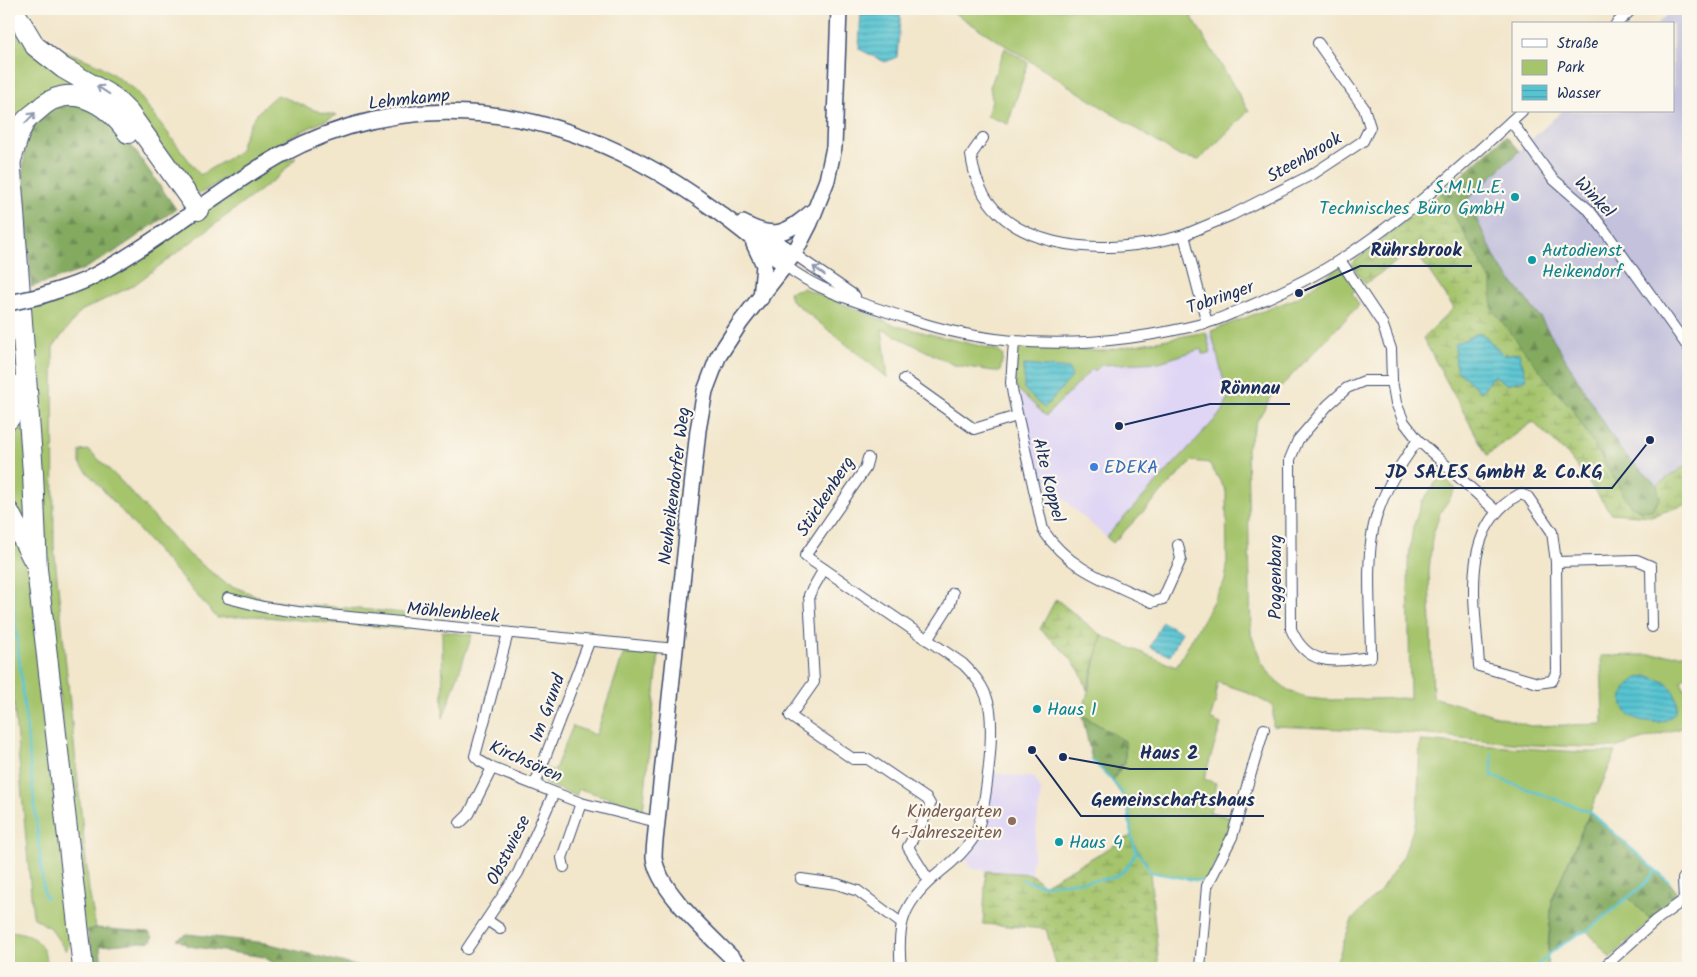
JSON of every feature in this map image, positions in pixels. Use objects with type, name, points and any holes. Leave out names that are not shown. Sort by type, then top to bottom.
[{"type":"highway","points":[[13,9],[36,46],[63,68],[113,97],[129,113],[192,214]]},
{"type":"highway","points":[[83,968],[37,568],[10,152],[25,123],[42,106],[56,96],[79,95],[100,106],[121,123],[192,214]]},
{"type":"highway","points":[[9,419],[19,400],[24,362]]},
{"type":"highway","points":[[9,512],[28,544],[37,568]]},
{"type":"street","name":"Neuheikendorfer Weg","points":[[742,968],[672,898],[660,877],[654,858],[657,822],[698,430],[705,391],[718,357],[740,323],[790,260],[817,207],[827,180],[834,147],[839,9]]},
{"type":"street","points":[[1618,22],[1632,9]]},
{"type":"street","name":"Steenbrook","points":[[983,138],[971,155],[974,174],[979,188],[999,214],[1021,230],[1052,241],[1102,246],[1136,245],[1184,235],[1232,215],[1306,179],[1363,141],[1370,126],[1364,108],[1318,43]]},
{"type":"street","name":"Lehmkamp","points":[[9,303],[41,296],[86,280],[119,262],[257,168],[309,140],[355,124],[403,114],[450,111],[502,116],[556,128],[639,162],[750,232]]},
{"type":"street","name":"Tobringer","points":[[790,260],[803,279],[873,306],[949,331],[1014,342],[1103,342],[1208,323],[1289,289],[1340,260],[1436,188],[1521,112]]},
{"type":"street","name":"Winkel","points":[[1511,121],[1552,178],[1589,210],[1688,347]]},
{"type":"street","points":[[750,232],[774,234],[786,232],[817,207]]},
{"type":"street","points":[[750,232],[790,260]]},
{"type":"street","points":[[750,232],[763,260],[761,298]]},
{"type":"street","points":[[1184,235],[1208,323]]},
{"type":"street","name":"Tobringer","points":[[790,260],[873,306]]},
{"type":"street","points":[[1340,260],[1382,323],[1391,349],[1392,381],[1396,404],[1404,422],[1418,440],[1496,511]]},
{"type":"street","name":"Alte Koppel","points":[[1014,342],[1011,383],[1016,416],[1043,530],[1051,542],[1072,563],[1152,602],[1163,599],[1181,559],[1178,545]]},
{"type":"street","points":[[904,379],[974,429],[1016,416]]},
{"type":"street","name":"Poggenbarg","points":[[1392,381],[1364,382],[1347,388],[1328,405],[1298,440],[1290,459],[1291,630],[1301,648],[1321,660],[1371,656],[1370,548],[1374,525],[1386,491],[1400,465],[1418,440]]},
{"type":"street","name":"Stückenberg","points":[[868,458],[865,469],[805,556],[973,674],[988,701],[991,721],[984,806],[980,824],[968,846],[955,861],[929,881],[915,895],[901,923],[898,945],[901,968]]},
{"type":"street","points":[[1520,494],[1528,497],[1552,532],[1556,562],[1557,671],[1552,681],[1538,683],[1479,666],[1474,572],[1478,543],[1486,525],[1496,511],[1508,500],[1520,494]]},
{"type":"street","points":[[1556,562],[1637,560],[1651,566],[1652,627]]},
{"type":"street","points":[[824,570],[809,595],[814,682],[790,716],[853,759],[868,759],[926,799],[930,804],[929,810],[908,847],[910,854],[929,881]]},
{"type":"street","points":[[926,640],[950,604],[953,593]]},
{"type":"street","name":"Möhlenbleek","points":[[228,598],[277,610],[676,649]]},
{"type":"street","name":"Kirchsören","points":[[508,633],[475,756],[492,768],[581,803],[610,812],[657,822]]},
{"type":"street","name":"Im Grund","points":[[535,784],[589,642]]},
{"type":"street","points":[[1200,968],[1208,886],[1236,827],[1264,729]]},
{"type":"street","points":[[460,823],[469,814],[492,768]]},
{"type":"street","name":"Obstwiese","points":[[468,949],[518,873],[554,793]]},
{"type":"street","points":[[564,868],[562,858],[581,803]]},
{"type":"street","points":[[1603,968],[1656,920],[1686,899],[1683,879],[1688,874]]},
{"type":"street","points":[[801,879],[837,884],[858,891],[901,923]]},
{"type":"street","points":[[487,920],[500,929]]},
{"type":"shaded area","points":[[1673,9],[1688,9],[1688,464],[1657,485],[1621,452],[1540,317],[1499,265],[1466,200],[1561,112],[1674,112],[1674,22],[1659,22]]},
{"type":"shaded area","points":[[1211,331],[1228,397],[1223,412],[1106,537],[1034,473],[1025,438],[1019,391],[1046,416],[1092,369],[1101,365],[1159,362],[1201,349],[1203,354],[1211,353],[1206,332]]},
{"type":"shaded area","name":"Kindergarten 4-Jahreszeiten","points":[[993,773],[1035,778],[1041,791],[1031,874],[972,869],[966,857],[985,827]]},
{"type":"green space","points":[[948,9],[1187,9],[1249,111],[1199,160],[1179,156]]},
{"type":"green space","points":[[9,18],[67,75],[133,133],[15,140],[9,74]]},
{"type":"green space","points":[[36,30],[61,49],[101,66],[135,90],[200,175],[239,152],[245,134],[257,113],[277,95],[313,110],[337,115],[294,135],[195,197],[143,126],[40,47]]},
{"type":"green space","points":[[1005,48],[1028,63],[1008,124],[987,116],[992,100],[990,87]]},
{"type":"green space","points":[[61,102],[86,102],[119,128],[176,209],[113,253],[80,271],[31,287],[23,173],[26,135],[40,114]]},
{"type":"green space","points":[[1506,136],[1519,151],[1467,200],[1499,265],[1540,317],[1621,451],[1657,485],[1660,499],[1652,510],[1641,511],[1630,505],[1571,407],[1559,395],[1491,309],[1492,282],[1441,193]]},
{"type":"green space","points":[[296,158],[279,176],[134,285],[81,311],[53,347],[54,547],[89,890],[96,928],[83,933],[40,499],[31,306],[42,303],[285,160]]},
{"type":"green space","points":[[1441,193],[1492,282],[1492,309],[1559,395],[1571,407],[1630,505],[1641,511],[1652,510],[1660,499],[1657,485],[1688,464],[1688,504],[1651,516],[1611,513],[1568,455],[1533,422],[1487,455],[1423,338],[1454,308],[1414,249],[1365,284],[1351,264]],"holes":[[[1480,332],[1504,355],[1507,384],[1494,375],[1481,391],[1456,369]]]},
{"type":"green space","points":[[1342,265],[1357,289],[1352,293],[1359,305],[1271,397],[1257,421],[1247,448],[1251,634],[1262,663],[1273,678],[1288,690],[1307,698],[1328,700],[1410,698],[1408,564],[1413,527],[1422,502],[1441,475],[1456,489],[1440,513],[1432,538],[1429,572],[1433,697],[1530,726],[1603,724],[1601,656],[1688,654],[1688,674],[1681,681],[1688,696],[1688,729],[1681,728],[1614,748],[1533,745],[1389,731],[1273,726],[1273,706],[1244,691],[1217,682],[1216,701],[1210,719],[1221,724],[1204,779],[1216,783],[1210,812],[1237,818],[1206,882],[1150,872],[1146,861],[1136,851],[1131,837],[1127,803],[1112,781],[1125,762],[1125,741],[1082,715],[1102,636],[1176,667],[1225,580],[1227,567],[1226,491],[1209,463],[1192,461],[1113,543],[1106,537],[1223,411],[1228,397],[1211,331],[1297,298]]},
{"type":"green space","points":[[803,288],[897,326],[996,350],[1003,355],[1000,372],[954,365],[882,329],[888,378],[791,300],[789,292]]},
{"type":"green space","points":[[9,311],[16,375],[9,411]]},
{"type":"green space","points":[[1206,332],[1211,353],[1202,354],[1201,349],[1159,362],[1101,365],[1095,371],[1092,369],[1046,416],[1011,383],[1014,346],[1102,351]]},
{"type":"green space","points":[[23,404],[33,545],[9,505],[9,430]]},
{"type":"green space","points":[[89,450],[119,479],[186,552],[225,583],[269,601],[404,613],[414,625],[403,629],[254,616],[217,618],[80,464],[80,451]]},
{"type":"green space","points":[[9,522],[23,544],[31,582],[72,940],[66,951],[51,929],[33,917],[9,650]]},
{"type":"green space","points":[[1056,599],[1102,636],[1087,690],[1080,671],[1074,663],[1040,629]]},
{"type":"green space","points":[[442,631],[472,635],[443,718]]},
{"type":"green space","points":[[625,649],[659,653],[643,811],[619,808],[620,801],[579,789],[576,796],[546,784],[542,776],[546,768],[554,771],[573,726],[596,735]]},
{"type":"green space","points":[[1082,715],[1125,741],[1125,762],[1112,781],[1092,760]]},
{"type":"green space","points":[[1420,741],[1580,752],[1616,752],[1552,899],[1547,958],[1548,968],[1334,968],[1352,920],[1381,890],[1404,855],[1417,818]]},
{"type":"green space","points":[[1590,812],[1669,882],[1681,897],[1651,920],[1628,897],[1587,931],[1578,934],[1548,954],[1552,899]]},
{"type":"green space","points":[[1131,836],[1150,872],[1159,968],[1057,968],[1046,929],[983,924],[986,871],[1031,874],[1043,885]]},
{"type":"green space","points":[[1628,897],[1651,920],[1610,958],[1587,931]]},
{"type":"green space","points":[[96,928],[149,932],[153,937],[151,941],[100,946],[102,968],[88,968],[88,930]]},
{"type":"green space","points":[[9,931],[26,934],[37,940],[44,952],[48,968],[9,968]]},
{"type":"green space","points":[[187,934],[266,943],[365,968],[281,968],[264,957],[188,946],[177,939]]},
{"type":"water","points":[[861,9],[901,9],[897,57],[885,62],[859,49]]},
{"type":"water","points":[[1480,332],[1504,355],[1519,353],[1527,379],[1507,384],[1494,375],[1481,392],[1456,369],[1455,344]]},
{"type":"water","points":[[1024,365],[1069,369],[1072,377],[1044,408],[1024,389]]},
{"type":"water","points":[[1162,622],[1182,632],[1170,656],[1150,647]]},
{"type":"water","points":[[1649,676],[1663,681],[1675,694],[1676,709],[1669,718],[1661,722],[1636,719],[1628,714],[1624,707],[1625,690],[1630,683],[1638,678]]},
{"type":"waterway","points":[[9,563],[44,894],[47,898]]},
{"type":"waterway","points":[[1492,754],[1492,776],[1590,812],[1669,882]]},
{"type":"waterway","points":[[1092,760],[1121,791],[1127,803],[1134,844],[1150,872],[1206,882]]},
{"type":"waterway","points":[[1023,880],[1048,885],[1110,878],[1124,870],[1131,862],[1136,851]]},
{"type":"waterway","points":[[1532,968],[1547,958],[1548,954],[1578,934],[1587,931],[1646,883],[1655,871]]},
{"type":"place","name":"S.M.I.L.E. Technisches Büro GmbH","points":[[1515,197]]},
{"type":"place","name":"Autodienst Heikendorf","points":[[1532,260]]},
{"type":"place","name":"Rührsbrook","points":[[1299,293]]},
{"type":"place","name":"Rönnau","points":[[1119,426]]},
{"type":"place","name":"JD SALES GmbH & Co.KG","points":[[1650,440]]},
{"type":"place","name":"EDEKA","points":[[1094,467]]},
{"type":"place","name":"Haus 1","points":[[1037,709]]},
{"type":"place","name":"Gemeinschaftshaus","points":[[1032,750]]},
{"type":"place","name":"Haus 2","points":[[1063,757]]},
{"type":"place","name":"Kindergarten 4-Jahreszeiten","points":[[1012,821]]},
{"type":"place","name":"Haus 4","points":[[1059,842]]}]
